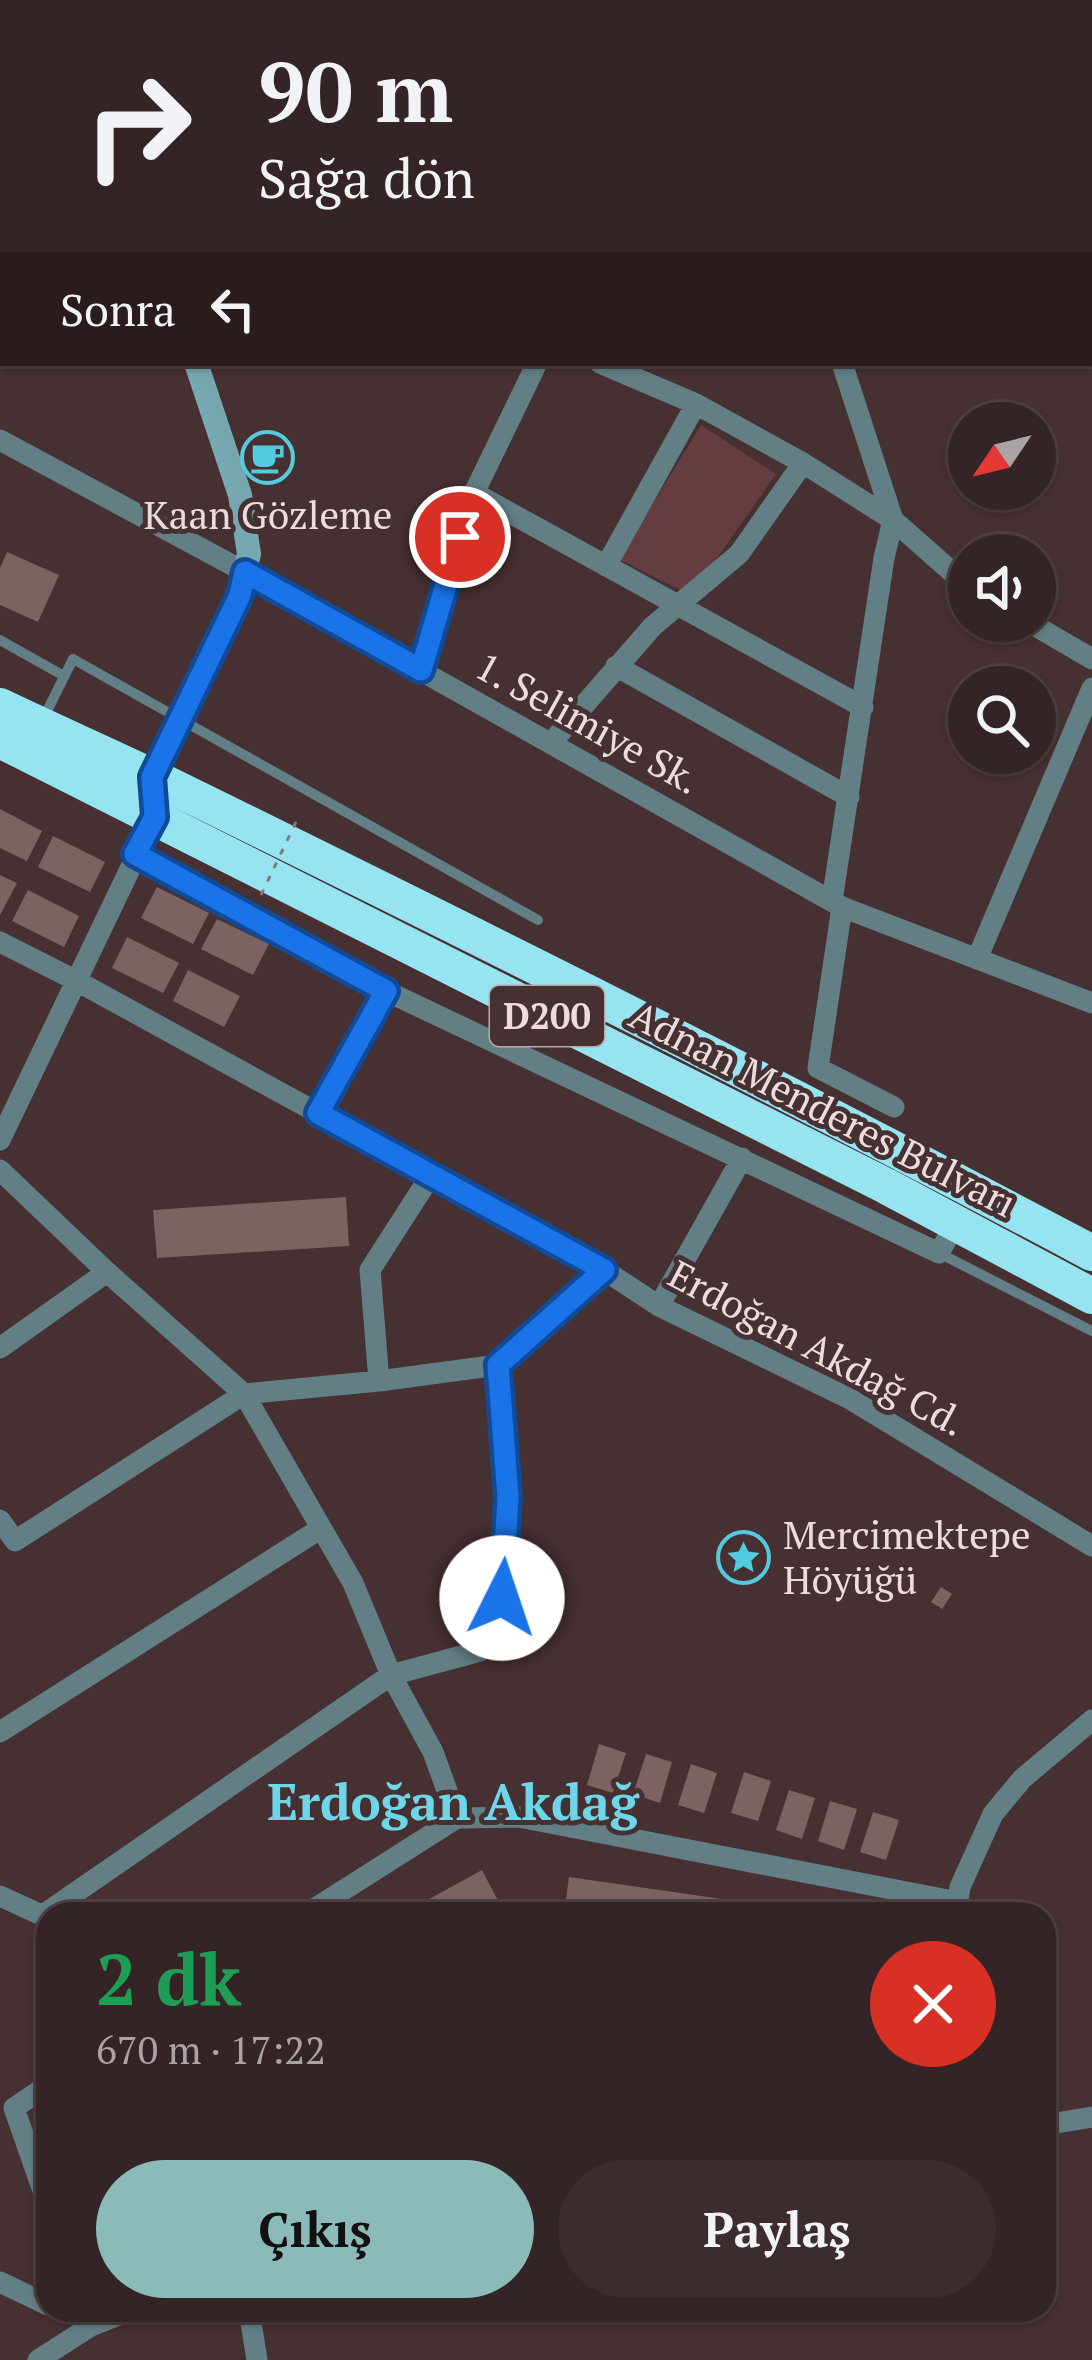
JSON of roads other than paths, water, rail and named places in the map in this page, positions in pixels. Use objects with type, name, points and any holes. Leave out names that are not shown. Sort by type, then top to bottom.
[{"type":"highway","name":"Adnan Menderes Bulvarı","points":[[0,706],[880,1140],[1092,1253]]},
{"type":"highway","name":"Adnan Menderes Bulvarı","points":[[0,740],[155,817],[948,1238],[1092,1296]]},
{"type":"street","points":[[0,1139],[155,817],[152,777],[240,595],[249,554],[240,495],[192,366]]},
{"type":"street","points":[[421,670],[474,493],[536,366]]},
{"type":"street","points":[[607,366],[696,404],[803,463],[893,520],[948,568]]},
{"type":"street","points":[[843,366],[893,520],[849,796],[818,1068],[894,1107]]},
{"type":"street","points":[[606,566],[696,404]]},
{"type":"street","name":"1. Selimiye Sk.","points":[[0,440],[837,904],[1092,1003]]},
{"type":"street","points":[[550,743],[653,626],[739,554],[803,463]]},
{"type":"street","points":[[474,493],[863,707]]},
{"type":"street","points":[[1056,636],[1089,654]]},
{"type":"street","points":[[616,666],[849,796]]},
{"type":"street","points":[[977,959],[1092,688]]},
{"type":"street","points":[[135,854],[386,991],[742,1158],[948,1238]]},
{"type":"street","name":"Erdoğan Akdağ Cd.","points":[[0,942],[604,1270],[659,1306],[850,1399],[1092,1546]]},
{"type":"street","points":[[318,1113],[386,991]]},
{"type":"street","points":[[659,1306],[742,1158]]},
{"type":"street","points":[[0,1170],[244,1394],[353,1583],[391,1676],[433,1752],[457,1818]]},
{"type":"street","points":[[379,1381],[370,1270],[431,1175]]},
{"type":"street","points":[[0,1520],[8,1546],[244,1394],[498,1365],[604,1270]]},
{"type":"street","points":[[0,1348],[107,1272]]},
{"type":"street","points":[[65,1902],[391,1676],[480,1651],[496,1629],[502,1598],[508,1497],[498,1365]]},
{"type":"street","points":[[0,1732],[320,1529]]},
{"type":"street","points":[[958,1902],[992,1814],[1022,1779],[1092,1720]]},
{"type":"street","points":[[325,1902],[457,1818],[519,1817],[928,1902]]},
{"type":"street","points":[[0,1896],[36,1912]]},
{"type":"street","points":[[36,2090],[7,2103],[36,2175]]},
{"type":"street","points":[[1056,2124],[1092,2117]]},
{"type":"street","points":[[0,2282],[36,2299]]},
{"type":"street","points":[[38,2360],[83,2322]]},
{"type":"street","points":[[251,2322],[257,2360]]},
{"type":"lane","points":[[0,640],[64,676]]},
{"type":"lane","points":[[40,725],[73,659],[538,920]]},
{"type":"lane","points":[[948,1238],[1092,1331]]},
{"type":"place","name":"Kaan Gözleme","points":[[268,458]]},
{"type":"place","name":"Mercimektepe Höyüğü","points":[[744,1557]]},
{"type":"district","name":"Erdoğan Akdağ","points":[[453,1802]]}]
